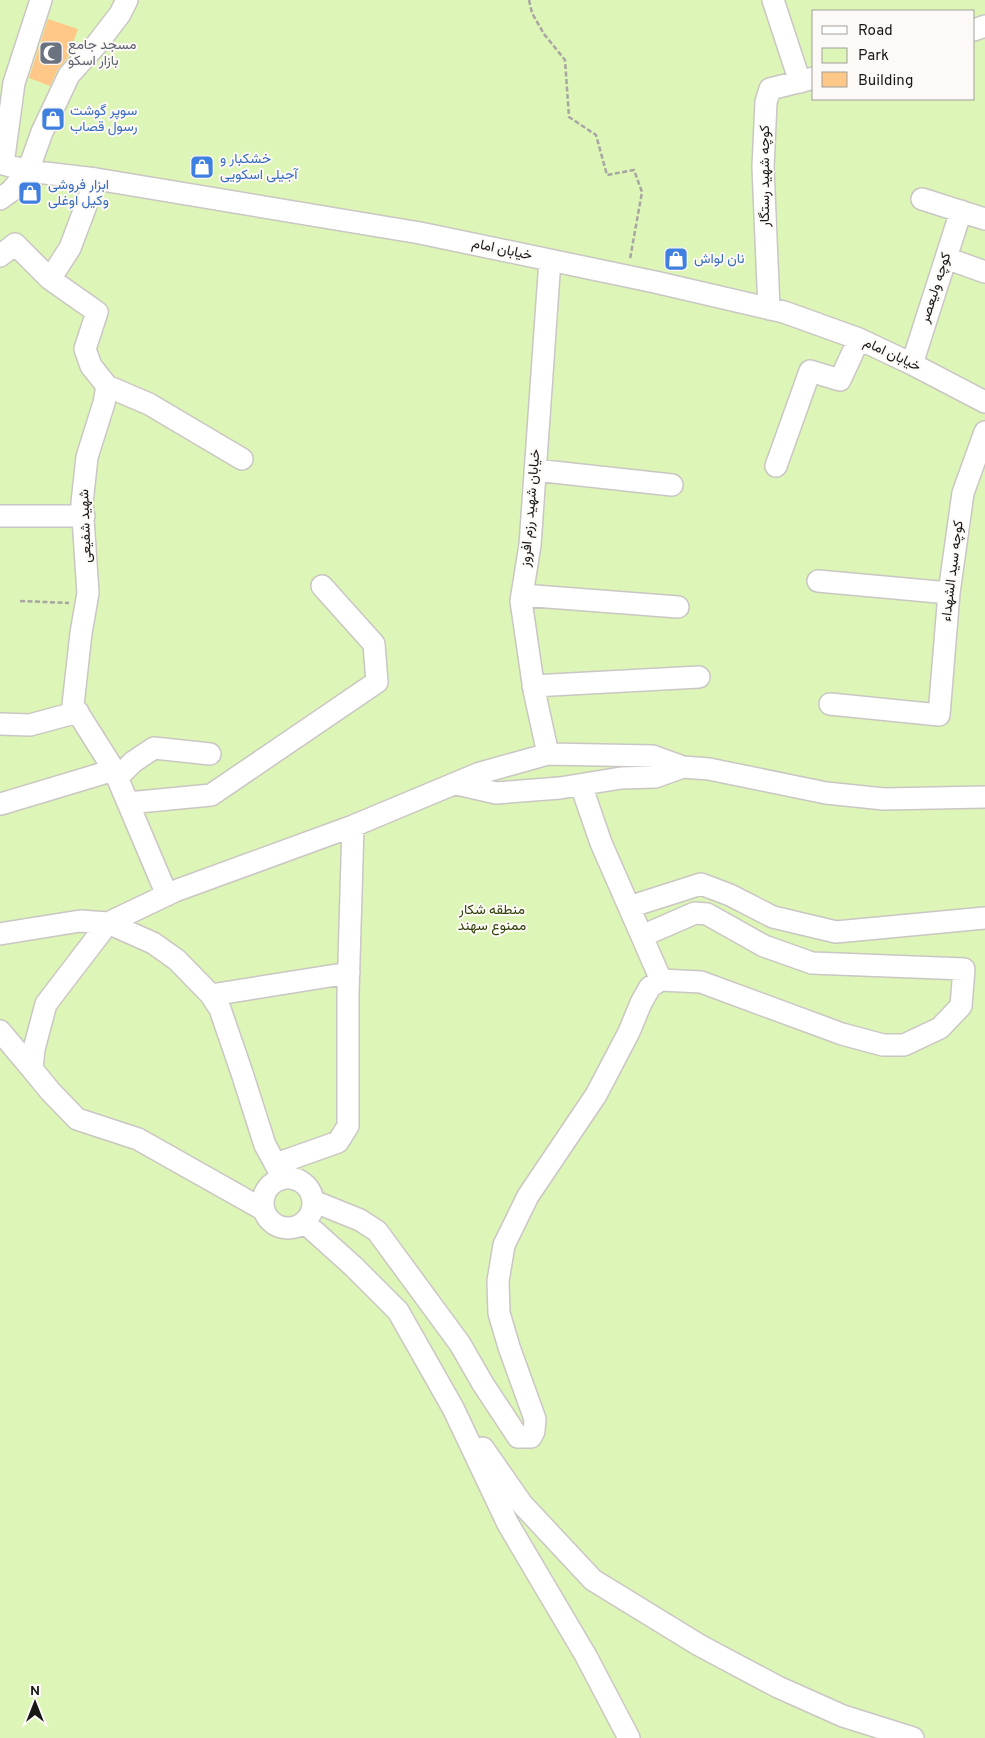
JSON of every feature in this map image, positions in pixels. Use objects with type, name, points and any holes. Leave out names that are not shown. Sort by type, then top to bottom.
[{"type":"street","points":[[1,163],[14,83],[41,0]]},
{"type":"street","points":[[0,199],[11,191],[28,171],[42,132],[69,75],[97,44],[120,14],[127,0]]},
{"type":"street","points":[[773,0],[807,80]]},
{"type":"street","name":"کوچه شهید رستگار","points":[[769,309],[763,167],[766,102],[770,89],[807,80]]},
{"type":"street","name":"خیابان امام","points":[[1,163],[28,171],[96,179],[420,233],[626,276],[784,312],[858,339],[912,364],[985,402]]},
{"type":"street","points":[[50,279],[70,248],[96,179]]},
{"type":"street","points":[[922,199],[985,219]]},
{"type":"street","name":"کوچه ولیعصر","points":[[912,364],[960,212]]},
{"type":"street","points":[[0,256],[14,244],[50,279],[96,312],[85,349],[91,366],[106,386],[149,404],[242,459]]},
{"type":"street","points":[[946,258],[985,272]]},
{"type":"street","name":"خیابان شهید رزم افروز","points":[[548,754],[533,686],[521,601],[530,545],[550,260]]},
{"type":"street","points":[[776,466],[810,371],[840,380],[858,339]]},
{"type":"street","name":"شهید شفیعی","points":[[106,386],[104,402],[86,457],[82,503],[88,593],[81,633],[73,705],[116,774],[167,895]]},
{"type":"street","name":"کوچه سید الشهداء","points":[[830,704],[939,715],[949,593],[963,493],[985,432]]},
{"type":"street","points":[[535,470],[672,485]]},
{"type":"street","points":[[0,516],[84,516]]},
{"type":"street","points":[[818,580],[949,593]]},
{"type":"street","points":[[128,803],[210,795],[377,682],[374,644],[322,586]]},
{"type":"street","points":[[522,595],[678,607]]},
{"type":"street","points":[[533,686],[699,677]]},
{"type":"street","points":[[0,724],[30,725],[78,712]]},
{"type":"street","points":[[1,804],[116,774],[154,748],[210,754]]},
{"type":"street","points":[[32,1069],[34,1048],[46,1004],[108,923],[167,895],[352,826],[480,773],[548,754],[652,756],[683,767],[709,769],[826,793],[884,799],[985,797]]},
{"type":"street","points":[[457,784],[496,793],[581,785],[621,778],[655,777],[683,767]]},
{"type":"street","points":[[581,785],[600,843],[661,980]]},
{"type":"street","points":[[0,934],[80,921],[108,923],[153,943],[177,960],[211,995],[220,1009],[265,1145],[280,1171],[300,1180],[311,1193],[313,1201],[309,1216],[297,1226],[280,1227],[268,1218],[264,1210],[264,1194],[275,1181],[280,1171],[338,1142],[348,1126],[352,826]]},
{"type":"street","points":[[629,907],[701,884],[730,895],[773,917],[836,932],[985,918]]},
{"type":"street","points":[[313,1201],[360,1220],[376,1231],[460,1344],[483,1384],[518,1437],[531,1437],[534,1430],[534,1419],[498,1313],[498,1280],[504,1246],[528,1196],[596,1095],[650,987],[661,980],[701,982],[842,1034],[883,1045],[904,1045],[940,1028],[961,1006],[964,969],[812,963],[764,946],[707,914],[694,913],[642,936]]},
{"type":"street","points":[[211,995],[349,973]]},
{"type":"street","points":[[0,1031],[50,1092],[76,1119],[138,1139],[264,1210]]},
{"type":"street","points":[[304,1222],[353,1266],[398,1311],[453,1408],[508,1524],[586,1656],[629,1738]]},
{"type":"street","points":[[453,1408],[522,1504],[592,1580],[699,1645],[778,1687],[842,1716],[914,1738]]},
{"type":"path","points":[[529,0],[532,13],[544,34],[565,60],[569,117],[596,135],[607,175],[634,170],[642,192],[626,276]]},
{"type":"path","points":[[20,601],[86,604]]},
{"type":"green space","name":"منطقه شکار ممنوع سهند","points":[[0,0],[985,0],[985,1738],[0,1738]]},
{"type":"building","name":"مسجد جامع بازار اسکو","points":[[48,19],[78,29],[68,57],[58,69],[50,86],[29,78]]},
{"type":"place","name":"مسجد جامع بازار اسکو","points":[[51,53]]},
{"type":"place","name":"سوپر گوشت رسول قصاب","points":[[53,119]]},
{"type":"place","name":"خشکبار و آجیلی اسکویی","points":[[202,167]]},
{"type":"place","name":"ابزار فروشی وکیل اوغلی","points":[[30,193]]},
{"type":"place","name":"نان لواش","points":[[676,259]]}]
